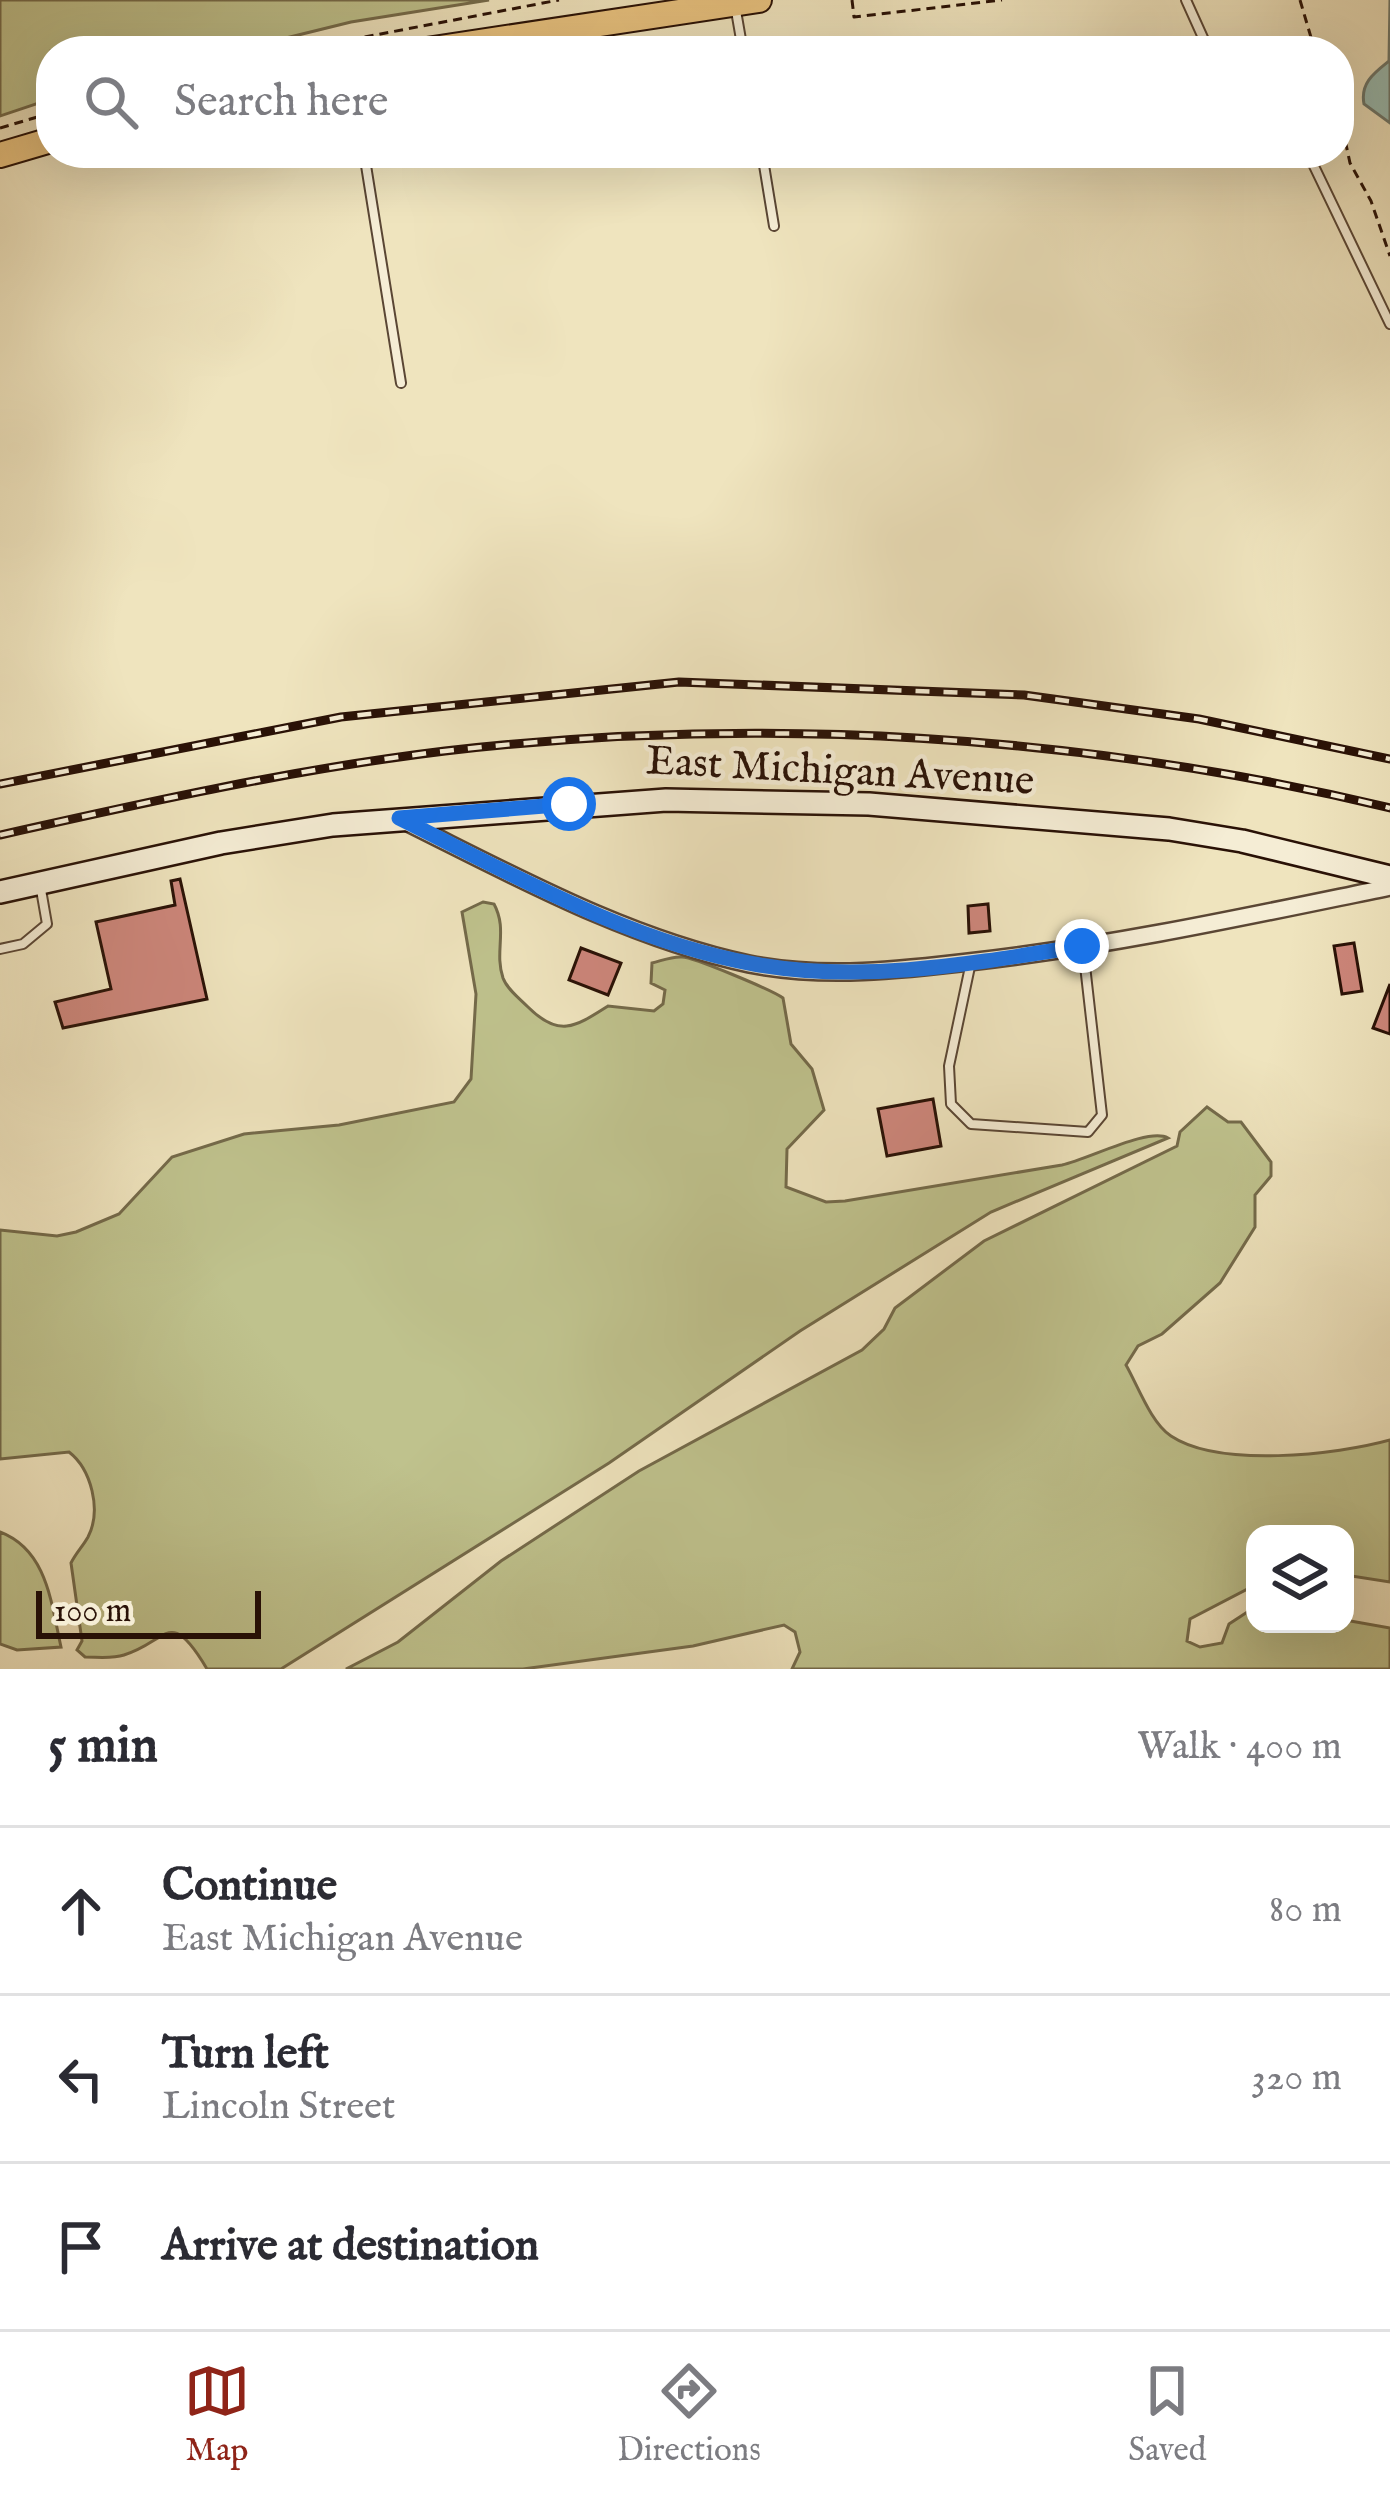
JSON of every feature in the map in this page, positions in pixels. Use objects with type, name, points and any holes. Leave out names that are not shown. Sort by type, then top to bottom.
[{"type":"main road","points":[[517,36],[747,1]]},
{"type":"main road","points":[[0,155],[36,144]]},
{"type":"street","name":"East Michigan Avenue","points":[[0,892],[221,843],[399,818],[647,800],[869,803],[1169,830],[1390,877]]},
{"type":"street","points":[[399,818],[571,904],[750,964],[890,971],[971,962],[1082,946],[1390,887]]},
{"type":"lane","points":[[1186,0],[1202,36]]},
{"type":"lane","points":[[744,36],[747,1]]},
{"type":"lane","points":[[366,168],[401,383]]},
{"type":"lane","points":[[764,168],[774,226]]},
{"type":"lane","points":[[1315,168],[1390,324]]},
{"type":"lane","points":[[0,949],[23,944],[46,924],[40,883]]},
{"type":"lane","points":[[971,962],[949,1066],[950,1104],[971,1124],[1088,1132],[1102,1115],[1082,946]]},
{"type":"path","points":[[362,36],[559,0]]},
{"type":"path","points":[[852,0],[854,17],[1002,0]]},
{"type":"path","points":[[1300,0],[1311,36]]},
{"type":"path","points":[[0,128],[36,117]]},
{"type":"path","points":[[1352,168],[1390,256]]},
{"type":"green space","points":[[0,0],[489,0],[294,36],[36,36],[36,104],[0,116]]},
{"type":"green space","points":[[483,902],[494,904],[498,914],[505,982],[539,1017],[558,1026],[576,1024],[608,1006],[654,1011],[663,1004],[665,990],[651,983],[652,963],[674,957],[716,968],[783,998],[791,1044],[812,1069],[824,1110],[787,1149],[786,1187],[826,1202],[1062,1165],[1133,1140],[1168,1138],[991,1212],[800,1331],[609,1463],[281,1669],[207,1669],[176,1633],[119,1656],[85,1657],[77,1650],[82,1641],[71,1563],[92,1526],[94,1503],[88,1479],[69,1452],[0,1459],[0,1230],[57,1236],[76,1232],[119,1214],[172,1157],[244,1134],[339,1125],[454,1102],[471,1079],[476,994],[462,912]]},
{"type":"green space","points":[[1207,1107],[1228,1122],[1241,1122],[1271,1162],[1271,1176],[1255,1195],[1255,1227],[1220,1283],[1162,1334],[1138,1346],[1126,1365],[1157,1422],[1171,1436],[1192,1446],[1247,1455],[1310,1454],[1390,1440],[1390,1582],[1354,1576],[1354,1525],[1246,1525],[1246,1590],[1190,1619],[1187,1641],[1200,1647],[1222,1643],[1229,1624],[1246,1613],[1246,1633],[1354,1633],[1354,1622],[1390,1628],[1390,1669],[792,1669],[800,1652],[795,1632],[784,1625],[693,1646],[523,1669],[346,1669],[398,1642],[501,1561],[639,1471],[862,1350],[884,1329],[895,1308],[984,1241],[1177,1146],[1180,1132]]},
{"type":"green space","points":[[0,1532],[16,1540],[37,1564],[61,1647],[17,1650],[0,1644]]},
{"type":"water","points":[[1390,0],[1390,123],[1364,104],[1363,97],[1369,79],[1389,61]]},
{"type":"building","points":[[180,879],[207,999],[63,1028],[55,1002],[111,989],[96,922],[175,905],[171,881]]},
{"type":"building","points":[[988,904],[990,931],[969,933],[968,906]]},
{"type":"building","points":[[1354,943],[1362,991],[1342,994],[1334,946]]},
{"type":"building","points":[[581,948],[621,963],[608,995],[569,980]]},
{"type":"building","points":[[1390,984],[1390,1034],[1373,1028]]},
{"type":"building","points":[[933,1099],[941,1146],[887,1156],[878,1109]]},
{"type":"railway","points":[[0,784],[341,717],[679,682],[1024,695],[1199,719],[1390,759]]},
{"type":"railway","points":[[0,835],[221,787],[389,758],[563,740],[682,734],[920,738],[1039,748],[1157,763],[1390,808]]},
{"type":"route","points":[[569,804],[399,818],[571,904],[750,964],[890,971],[1082,946]]}]
